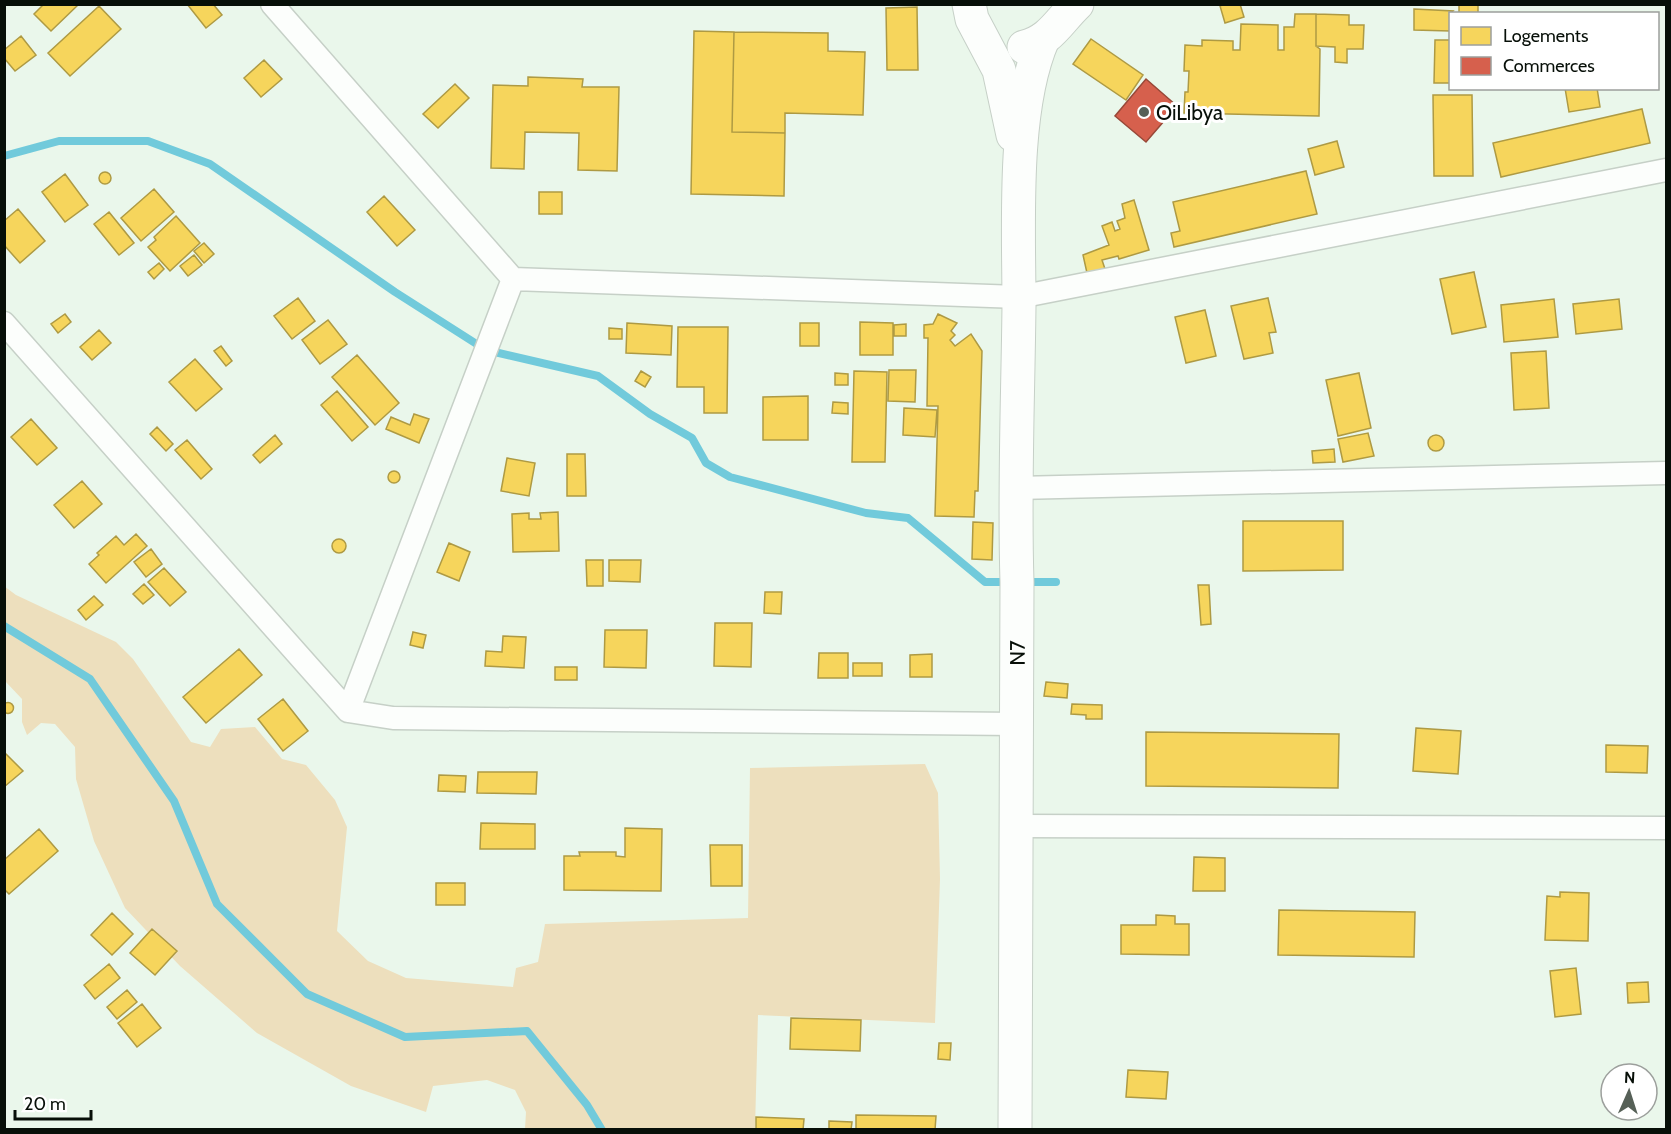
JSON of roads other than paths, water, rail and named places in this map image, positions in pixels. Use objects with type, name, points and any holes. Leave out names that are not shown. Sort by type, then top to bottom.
[{"type":"main road","points":[[969,4],[972,19],[983,35],[999,70],[1006,95],[1020,175]]},
{"type":"main road","points":[[983,35],[999,45],[1018,48],[1036,44],[1062,16]]},
{"type":"main road","points":[[1020,175],[1030,75],[1062,16]]},
{"type":"main road","name":"N7","points":[[1015,1130],[1020,175]]},
{"type":"street","points":[[272,4],[513,279],[1019,297],[1666,170]]},
{"type":"street","points":[[348,711],[513,279]]},
{"type":"street","points":[[4,322],[348,711],[393,718],[1016,724]]},
{"type":"street","points":[[1017,488],[1666,473]]},
{"type":"street","points":[[1016,826],[1666,828]]},
{"type":"waterway","points":[[4,156],[59,141],[148,141],[210,164],[395,292],[486,350],[598,376],[650,414],[692,438],[706,463],[730,477],[866,513],[908,518],[985,582],[1010,582]]},
{"type":"waterway","points":[[1025,582],[1056,582]]},
{"type":"waterway","points":[[4,626],[90,679],[174,801],[217,904],[307,994],[405,1037],[527,1031],[587,1105],[602,1130]]},
{"type":"place","name":"OiLibya","points":[[1144,112]]}]
